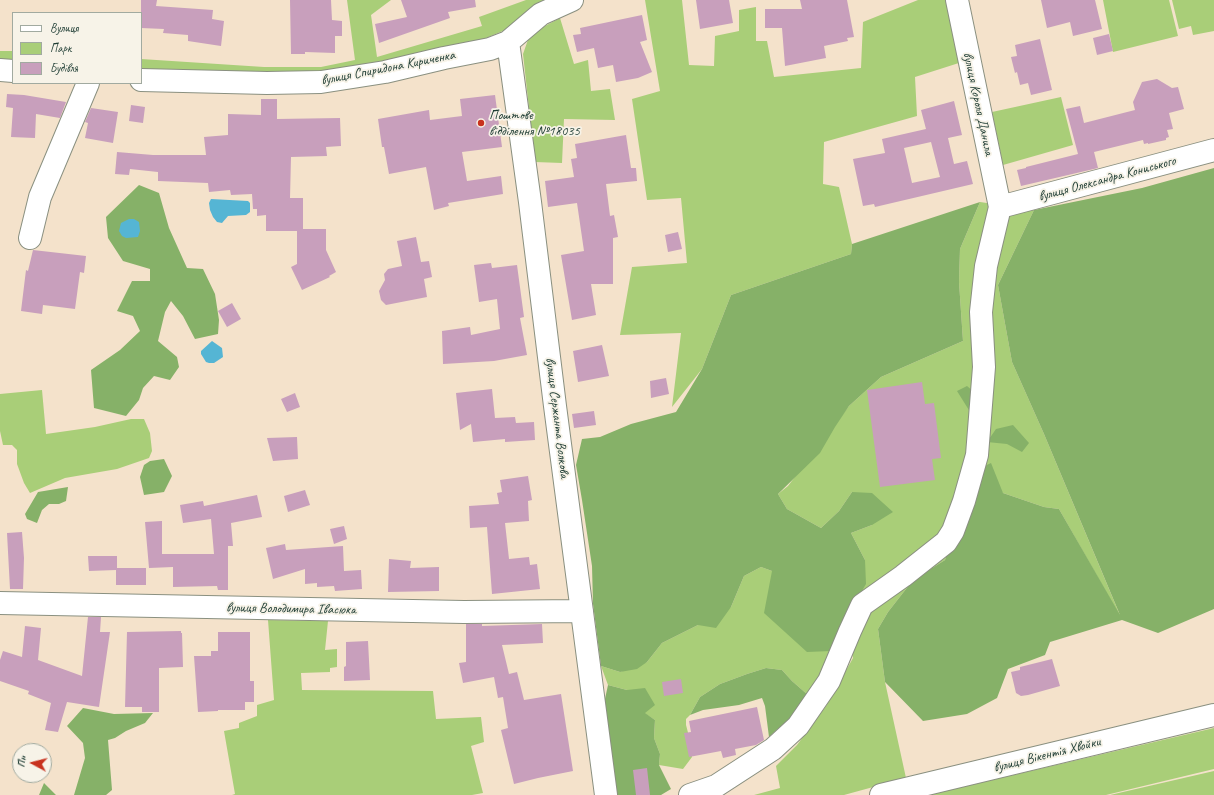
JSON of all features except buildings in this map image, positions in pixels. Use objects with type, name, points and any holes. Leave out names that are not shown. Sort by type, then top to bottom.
[{"type":"street","name":"вулиця Спиридона Кириченка","points":[[142,80],[267,83],[321,82],[384,72],[490,49],[508,42],[541,14],[572,0]]},
{"type":"street","name":"вулиця Короля Данила","points":[[957,0],[1000,207]]},
{"type":"street","name":"вулиця Сержанта Волкова","points":[[508,42],[606,795]]},
{"type":"street","points":[[0,70],[12,71]]},
{"type":"street","points":[[30,238],[40,198],[88,84]]},
{"type":"street","name":"вулиця Олександра Кониського","points":[[1000,207],[1214,150]]},
{"type":"street","points":[[690,795],[716,786],[748,766],[773,750],[798,726],[829,681],[862,605],[903,576],[946,542],[953,532],[964,501],[976,455],[984,367],[981,312],[986,266],[1000,207]]},
{"type":"street","name":"вулиця Володимира Івасюка","points":[[0,602],[464,612],[582,611]]},
{"type":"street","name":"вулиця Вікентія Хвойки","points":[[881,795],[1214,715]]},
{"type":"green space","points":[[347,0],[391,0],[371,15],[377,57],[482,26],[479,17],[526,0],[553,0],[505,30],[467,46],[338,76],[142,72],[142,59],[264,67],[321,67],[355,60]]},
{"type":"green space","points":[[645,0],[682,0],[689,65],[714,66],[715,36],[739,31],[739,10],[756,7],[756,41],[767,41],[774,77],[861,68],[863,22],[918,0],[947,0],[962,62],[915,77],[917,116],[824,142],[823,184],[839,187],[852,244],[851,254],[731,295],[702,369],[672,407],[681,333],[620,335],[632,267],[687,263],[681,198],[647,200],[632,99],[660,91]]},
{"type":"green space","points":[[1103,0],[1169,0],[1178,36],[1113,52]]},
{"type":"green space","points":[[1172,0],[1214,0],[1214,31],[1193,35],[1191,26],[1179,29]]},
{"type":"green space","points":[[560,18],[574,64],[588,60],[591,91],[610,89],[615,120],[564,119],[562,163],[535,162],[523,54],[530,34]]},
{"type":"green space","points":[[0,51],[12,51],[12,63],[0,63]]},
{"type":"green space","points":[[1061,97],[1073,145],[1003,165],[992,112]]},
{"type":"green space","points":[[1214,168],[1214,609],[1158,633],[1122,620],[1050,642],[1045,655],[1008,669],[997,698],[967,714],[923,721],[885,682],[878,629],[888,612],[913,580],[945,560],[966,475],[991,463],[1003,493],[1044,507],[1059,509],[1120,615],[1012,362],[998,285],[1034,210],[1142,188]]},
{"type":"green space","points":[[139,185],[159,193],[169,228],[187,268],[203,269],[215,294],[219,320],[218,334],[195,339],[183,316],[171,301],[165,312],[158,341],[177,357],[179,367],[170,380],[154,376],[143,388],[139,400],[126,416],[94,408],[91,370],[120,350],[140,331],[133,316],[117,311],[132,281],[150,281],[150,269],[123,261],[108,238],[106,217]]},
{"type":"green space","points":[[980,202],[1034,210],[998,285],[1012,362],[1122,620],[1059,509],[1044,507],[1003,493],[966,475],[945,560],[913,580],[888,612],[878,629],[885,682],[906,778],[844,795],[754,795],[780,788],[776,766],[797,745],[826,706],[853,658],[845,620],[865,560],[851,533],[872,525],[852,492],[839,511],[821,528],[787,509],[778,494],[788,486],[849,406],[881,377],[963,341],[959,282],[960,249]]},
{"type":"green space","points":[[980,202],[960,249],[959,282],[963,341],[881,377],[849,406],[820,453],[778,494],[787,509],[821,528],[839,511],[852,492],[872,493],[893,512],[872,525],[851,533],[865,560],[866,584],[845,620],[831,651],[807,652],[764,613],[772,571],[761,567],[744,576],[731,607],[716,628],[698,625],[662,643],[647,662],[637,669],[620,672],[601,666],[593,604],[592,566],[576,465],[582,439],[600,437],[631,424],[676,412],[702,369],[731,295],[851,254],[852,244]]},
{"type":"green space","points":[[967,386],[974,392],[972,415],[957,391]]},
{"type":"green space","points":[[42,390],[46,434],[95,427],[131,419],[144,419],[150,433],[152,451],[149,458],[117,469],[65,478],[30,493],[24,483],[17,464],[17,450],[12,445],[3,445],[0,431],[0,394]]},
{"type":"green space","points":[[1013,425],[1029,443],[1022,452],[1007,444],[987,442],[996,429]]},
{"type":"green space","points":[[164,459],[172,476],[164,492],[144,495],[140,477],[144,465],[150,461]]},
{"type":"green space","points":[[68,487],[66,501],[59,504],[49,504],[42,510],[37,523],[27,519],[25,514],[38,492]]},
{"type":"green space","points":[[761,567],[772,571],[831,651],[824,672],[808,695],[782,670],[766,668],[720,684],[700,697],[690,715],[686,719],[692,757],[683,769],[659,765],[660,754],[654,738],[655,720],[644,713],[627,690],[608,685],[601,666],[620,672],[647,662],[662,643],[731,607],[744,576]]},
{"type":"green space","points":[[268,620],[328,621],[325,650],[337,649],[337,667],[330,668],[330,672],[301,673],[302,690],[433,691],[436,719],[481,717],[484,742],[471,746],[483,793],[472,795],[232,795],[235,794],[224,731],[239,728],[239,723],[257,716],[257,705],[274,700]]},
{"type":"green space","points":[[766,668],[782,670],[808,695],[797,716],[782,725],[769,737],[765,706],[762,698],[739,705],[703,710],[690,715],[700,697],[720,684]]},
{"type":"green space","points":[[608,685],[627,690],[645,688],[655,705],[645,713],[655,720],[654,738],[660,754],[659,765],[671,789],[661,795],[614,795],[603,708]]},
{"type":"green space","points":[[83,708],[114,714],[153,713],[145,723],[108,740],[112,790],[106,795],[74,795],[85,758],[83,743],[67,726]]},
{"type":"green space","points":[[1214,728],[1214,769],[1106,795],[928,795]]},
{"type":"green space","points":[[1214,771],[1214,795],[1110,795]]},
{"type":"green space","points":[[44,783],[56,795],[39,795]]},
{"type":"water","points":[[211,199],[248,201],[250,203],[250,212],[246,215],[228,216],[222,223],[217,222],[210,210],[209,203]]},
{"type":"water","points":[[129,219],[134,219],[139,222],[140,231],[138,237],[126,238],[122,236],[119,231],[121,223]]},
{"type":"water","points":[[212,341],[222,348],[223,357],[214,363],[209,363],[206,362],[201,354],[201,351]]},
{"type":"place","name":"Поштове відділення №18035","points":[[481,123]]}]
